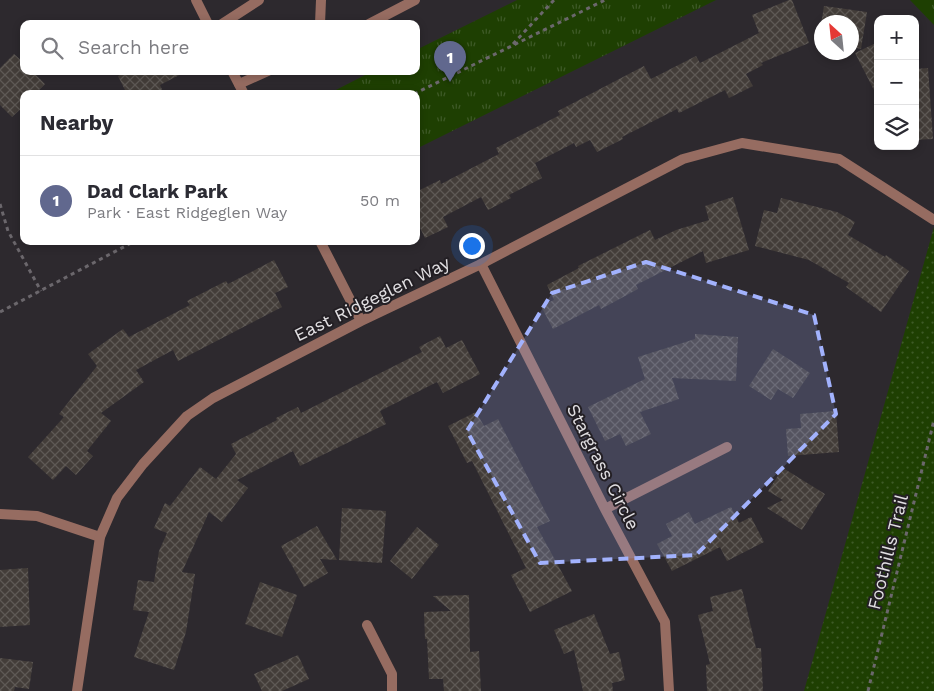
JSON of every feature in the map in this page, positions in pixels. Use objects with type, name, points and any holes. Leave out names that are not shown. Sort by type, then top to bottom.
[{"type":"street","points":[[196,0],[206,20]]},
{"type":"street","points":[[228,20],[259,0]]},
{"type":"street","points":[[320,20],[321,0]]},
{"type":"street","points":[[377,20],[416,0]]},
{"type":"street","points":[[234,75],[242,89],[262,75]]},
{"type":"street","name":"East Ridgeglen Way","points":[[77,691],[100,537],[117,498],[143,464],[187,416],[213,398],[361,321],[481,264],[683,159],[742,143],[839,159],[934,220]]},
{"type":"street","points":[[322,245],[361,321]]},
{"type":"street","name":"Stargrass Circle","points":[[481,264],[605,509],[665,622],[669,691]]},
{"type":"street","points":[[605,509],[727,447]]},
{"type":"street","points":[[0,514],[37,516],[100,537]]},
{"type":"street","points":[[367,625],[392,674],[392,691]]},
{"type":"path","points":[[511,46],[554,0]]},
{"type":"path","points":[[420,91],[604,0]]},
{"type":"path","points":[[0,204],[8,231],[41,291]]},
{"type":"path","points":[[0,312],[127,245]]},
{"type":"path","name":"Foothills Trail","points":[[868,691],[934,420]]},
{"type":"highlighted area","points":[[646,262],[814,315],[836,414],[696,555],[540,563],[467,431],[552,293]]},
{"type":"green space","points":[[517,0],[716,0],[420,147],[420,90],[336,90],[365,75],[420,75],[420,48]]},
{"type":"green space","points":[[910,0],[934,0],[934,25]]},
{"type":"green space","points":[[934,227],[934,691],[804,691]]},
{"type":"building","points":[[792,0],[809,43],[761,63],[763,65],[746,74],[753,86],[729,98],[725,90],[679,113],[677,109],[597,152],[590,140],[576,147],[574,143],[535,163],[542,178],[509,195],[511,198],[488,210],[481,197],[443,217],[448,227],[425,238],[420,228],[420,190],[440,180],[441,184],[499,154],[496,148],[560,115],[558,111],[644,66],[651,79],[696,56],[700,63],[759,33],[752,15]]},
{"type":"building","points":[[824,6],[867,12],[861,49],[859,49],[859,15],[822,15]]},
{"type":"building","points":[[874,44],[874,90],[859,60],[859,51]]},
{"type":"building","points":[[14,54],[20,59],[20,75],[36,75],[45,84],[39,90],[20,90],[20,110],[12,117],[0,105],[0,68]]},
{"type":"building","points":[[928,68],[933,139],[919,140],[919,69]]},
{"type":"building","points":[[179,75],[160,85],[162,90],[125,90],[118,76]]},
{"type":"building","points":[[733,197],[749,250],[706,263],[703,251],[636,285],[638,289],[601,309],[599,305],[553,329],[541,306],[554,300],[547,285],[579,268],[578,266],[650,230],[655,240],[676,230],[709,220],[705,206]]},
{"type":"building","points":[[781,198],[837,212],[855,222],[848,235],[885,257],[886,255],[909,271],[881,312],[846,287],[849,283],[809,260],[755,246],[764,210],[777,213]]},
{"type":"building","points":[[274,260],[288,287],[275,293],[282,307],[178,361],[173,350],[136,370],[144,382],[101,413],[111,421],[87,451],[93,456],[76,475],[66,466],[53,480],[28,457],[64,417],[59,414],[97,366],[88,354],[123,329],[129,337],[190,305],[187,301],[226,281],[228,284]]},
{"type":"building","points":[[695,334],[738,337],[736,381],[672,378],[679,399],[640,412],[651,434],[626,446],[620,434],[605,441],[588,407],[645,379],[638,357],[695,339]]},
{"type":"building","points":[[440,336],[446,348],[462,340],[480,374],[443,393],[437,382],[380,411],[386,424],[300,466],[293,451],[237,480],[248,488],[222,522],[209,512],[182,572],[195,574],[186,632],[174,670],[134,657],[149,612],[133,610],[138,580],[154,582],[159,551],[167,533],[154,528],[165,503],[170,506],[200,467],[216,479],[236,454],[231,444],[298,407],[301,413],[422,352],[419,347]]},
{"type":"building","points":[[773,349],[810,373],[793,398],[778,389],[771,400],[749,386]]},
{"type":"building","points":[[836,411],[839,452],[788,456],[786,429],[801,428],[800,414]]},
{"type":"building","points":[[476,412],[484,426],[498,419],[550,521],[537,527],[572,591],[530,612],[511,575],[526,568],[472,461],[467,463],[448,426]]},
{"type":"building","points":[[783,468],[825,494],[802,530],[767,508],[783,500],[768,491]]},
{"type":"building","points":[[731,507],[739,523],[751,517],[764,542],[727,561],[720,547],[672,571],[657,544],[672,536],[666,524],[689,512],[695,524]]},
{"type":"building","points":[[342,508],[386,511],[382,563],[339,560]]},
{"type":"building","points":[[317,526],[337,560],[320,559],[328,573],[304,587],[281,546]]},
{"type":"building","points":[[417,527],[439,545],[412,579],[390,561]]},
{"type":"building","points":[[28,568],[30,625],[0,627],[0,570]]},
{"type":"building","points":[[260,582],[297,595],[282,637],[245,624]]},
{"type":"building","points":[[742,589],[756,648],[761,648],[763,691],[707,691],[706,665],[710,664],[698,615],[713,611],[710,597]]},
{"type":"building","points":[[469,595],[470,652],[479,651],[481,691],[444,691],[443,679],[429,679],[424,612],[451,611],[433,596]]},
{"type":"building","points":[[594,614],[610,654],[619,652],[625,680],[612,683],[613,691],[583,691],[574,650],[564,654],[554,630]]},
{"type":"building","points":[[298,655],[309,679],[282,691],[262,691],[254,674]]},
{"type":"building","points":[[0,658],[33,662],[29,689],[15,687],[14,691],[0,691]]},
{"type":"place","name":"Dad Clark Park","points":[[450,82]]}]
